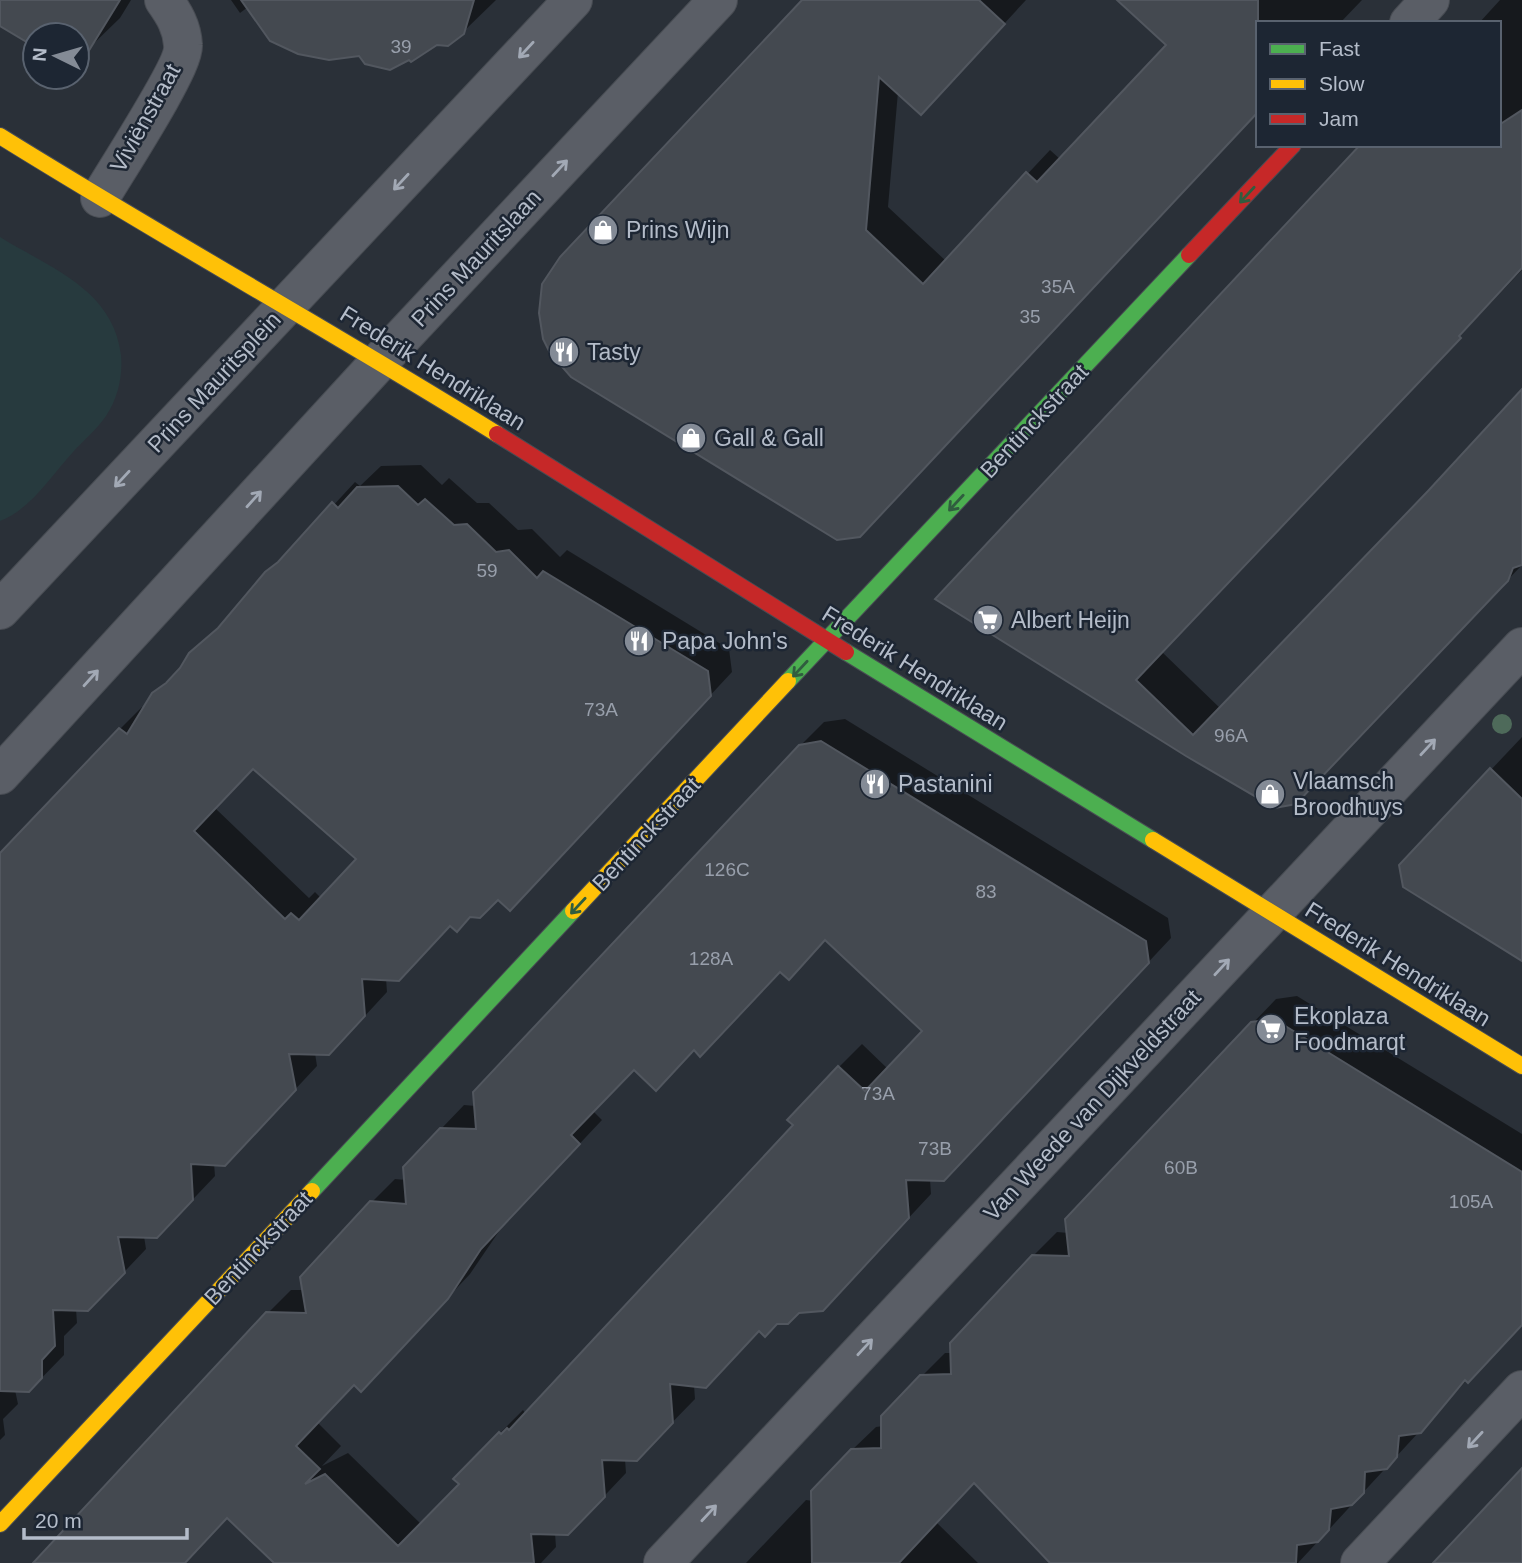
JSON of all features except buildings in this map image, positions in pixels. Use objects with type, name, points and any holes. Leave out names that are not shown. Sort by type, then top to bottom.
[{"type":"street","name":"Viviënstraat","points":[[100,198],[172,77],[184,47],[178,20],[164,0]]},
{"type":"street","points":[[286,304],[573,0]]},
{"type":"street","name":"Prins Mauritslaan","points":[[0,775],[380,361],[718,0]]},
{"type":"street","points":[[1411,21],[1430,0]]},
{"type":"street","name":"Prins Mauritsplein","points":[[0,136],[100,198],[286,304],[0,610]]},
{"type":"street","name":"Bentinckstraat","points":[[0,1524],[1291,147]]},
{"type":"street","name":"Frederik Hendriklaan","points":[[286,304],[827,640],[1522,1066]]},
{"type":"street","name":"Van Weede van Dijkveldstraat","points":[[663,1563],[1522,647]]},
{"type":"street","points":[[1360,1563],[1522,1390]]},
{"type":"green space","points":[[0,237],[58,271],[92,297],[106,313],[116,332],[121,363],[117,394],[102,421],[31,500],[0,521]]},
{"type":"traffic: fast","points":[[788,681],[1189,255]]},
{"type":"traffic: fast","points":[[846,652],[1153,840]]},
{"type":"traffic: fast","points":[[312,1191],[573,911]]},
{"type":"traffic: slow","points":[[0,136],[497,434]]},
{"type":"traffic: slow","points":[[573,911],[788,681]]},
{"type":"traffic: slow","points":[[1153,840],[1522,1066]]},
{"type":"traffic: slow","points":[[0,1524],[312,1191]]},
{"type":"traffic: jam","points":[[1189,255],[1291,147]]},
{"type":"traffic: jam","points":[[497,434],[846,652]]},
{"type":"place","name":"Prins Wijn","points":[[603,230]]},
{"type":"place","name":"Tasty","points":[[564,352]]},
{"type":"place","name":"Gall & Gall","points":[[691,438]]},
{"type":"place","name":"Albert Heijn","points":[[988,620]]},
{"type":"place","name":"Papa John's","points":[[639,641]]},
{"type":"place","name":"Pastanini","points":[[875,784]]},
{"type":"place","name":"Vlaamsch Broodhuys","points":[[1270,794]]},
{"type":"place","name":"Ekoplaza Foodmarqt","points":[[1271,1029]]}]
